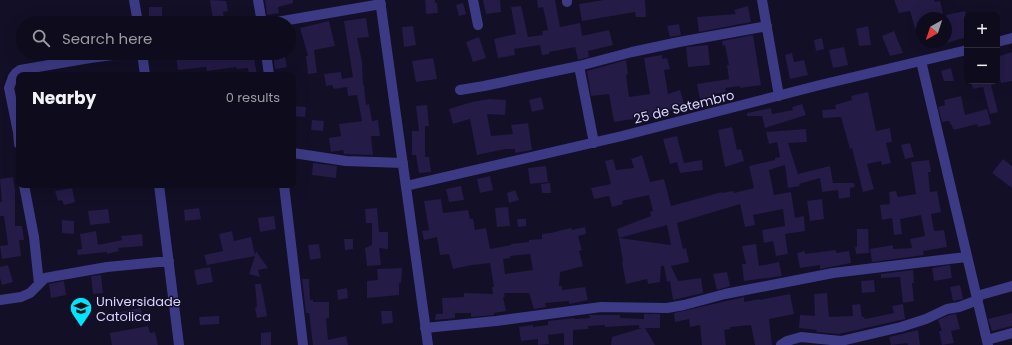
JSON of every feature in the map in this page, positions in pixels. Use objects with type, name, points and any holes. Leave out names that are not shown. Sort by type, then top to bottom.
[{"type":"street","points":[[134,0],[137,16]]},
{"type":"street","points":[[258,0],[261,16]]},
{"type":"street","points":[[473,0],[478,25]]},
{"type":"street","points":[[762,0],[779,96]]},
{"type":"street","points":[[296,18],[381,2],[428,345]]},
{"type":"street","points":[[460,90],[579,66],[632,52],[767,26]]},
{"type":"street","points":[[1000,41],[1012,38]]},
{"type":"street","name":"25 de Setembro","points":[[406,186],[594,143],[964,51]]},
{"type":"street","points":[[16,122],[9,88],[12,77],[16,72],[20,70],[78,60]]},
{"type":"street","points":[[143,60],[145,72]]},
{"type":"street","points":[[267,60],[269,72]]},
{"type":"street","points":[[921,61],[966,257],[978,298],[988,343],[1012,333]]},
{"type":"street","points":[[579,66],[594,143]]},
{"type":"street","points":[[296,153],[346,161],[403,164]]},
{"type":"street","points":[[25,188],[34,237],[39,284]]},
{"type":"street","points":[[159,188],[180,345]]},
{"type":"street","points":[[284,188],[303,345]]},
{"type":"street","points":[[425,328],[504,320],[601,307],[667,308],[725,294],[833,273],[966,257]]},
{"type":"street","points":[[0,300],[21,297],[30,293],[45,278],[107,267],[169,261]]},
{"type":"street","points":[[782,345],[787,341],[800,337],[841,342],[926,319],[947,309],[959,307],[978,298],[1012,286]]},
{"type":"building","points":[[210,0],[226,1],[228,11],[223,12],[224,16],[212,16]]},
{"type":"building","points":[[265,0],[293,0],[293,3],[278,7],[279,13],[267,15]]},
{"type":"building","points":[[425,0],[435,0],[435,3],[437,3],[438,13],[426,14]]},
{"type":"building","points":[[483,0],[500,0],[501,12],[486,14]]},
{"type":"building","points":[[537,0],[555,0],[560,27],[580,23],[582,36],[609,30],[613,45],[588,51],[589,57],[578,60],[575,47],[549,52],[549,54],[542,55],[540,45],[514,49],[515,55],[498,58],[494,39],[516,34],[511,7],[521,6],[528,37],[543,35],[542,31],[548,30],[543,7],[538,8]]},
{"type":"building","points":[[604,0],[645,0],[646,17],[636,17],[635,12],[582,21],[579,4]]},
{"type":"building","points":[[894,0],[940,1],[943,12],[916,12],[916,28],[910,11],[899,13]]},
{"type":"building","points":[[463,3],[466,14],[459,16],[456,5]]},
{"type":"building","points":[[748,6],[751,22],[699,32],[697,17],[736,14],[734,10]]},
{"type":"building","points":[[149,7],[162,7],[162,16],[149,16]]},
{"type":"building","points":[[965,11],[964,38],[952,41],[952,14]]},
{"type":"building","points":[[366,18],[369,37],[357,38],[362,62],[366,105],[369,104],[372,121],[378,120],[380,136],[371,136],[373,155],[344,154],[343,150],[331,152],[329,138],[341,136],[339,124],[362,121],[357,95],[348,96],[347,87],[334,89],[332,85],[326,86],[324,74],[341,72],[342,79],[353,77],[344,21]]},
{"type":"building","points":[[329,21],[335,46],[314,50],[317,73],[308,74],[306,56],[308,56],[300,28]]},
{"type":"building","points":[[679,24],[681,35],[670,37],[667,26]]},
{"type":"building","points":[[413,26],[416,45],[404,47],[402,27]]},
{"type":"building","points":[[868,26],[871,45],[859,46],[856,29]]},
{"type":"building","points":[[894,31],[903,53],[890,56],[882,36]]},
{"type":"building","points":[[753,35],[761,85],[740,88],[740,86],[725,88],[726,92],[700,99],[697,84],[729,79],[727,65],[729,65],[725,45],[723,46],[722,41]]},
{"type":"building","points":[[479,37],[486,58],[473,62],[466,42]]},
{"type":"building","points":[[822,38],[824,49],[816,51],[814,40]]},
{"type":"building","points":[[708,45],[710,65],[688,67],[686,47]]},
{"type":"building","points":[[844,47],[848,65],[833,68],[829,50]]},
{"type":"building","points":[[1012,52],[1012,81],[1001,83],[1000,56]]},
{"type":"building","points":[[792,53],[794,62],[804,60],[808,75],[790,79],[785,55]]},
{"type":"building","points":[[662,55],[662,59],[667,58],[670,69],[664,70],[668,94],[680,90],[686,110],[673,114],[672,110],[654,114],[654,117],[614,122],[609,94],[591,96],[587,71],[626,60],[628,74],[626,75],[629,97],[650,94],[644,58]]},
{"type":"building","points":[[433,58],[437,79],[416,82],[412,61]]},
{"type":"building","points":[[177,60],[254,60],[256,72],[249,72],[248,68],[237,69],[236,67],[207,71],[206,67],[178,70]]},
{"type":"building","points":[[274,60],[286,60],[287,67],[275,69]]},
{"type":"building","points":[[951,68],[954,81],[944,81],[941,71]]},
{"type":"building","points":[[972,84],[996,84],[991,85],[998,112],[990,114],[983,87],[973,89]]},
{"type":"building","points":[[868,92],[876,131],[890,128],[892,142],[886,143],[891,163],[882,165],[881,161],[867,164],[874,189],[863,192],[852,148],[850,149],[841,117],[823,118],[822,110],[836,109],[835,105],[852,100],[851,96]]},
{"type":"building","points":[[961,96],[965,115],[987,109],[991,124],[978,127],[977,124],[954,130],[949,121],[942,122],[938,107],[945,105],[944,100]]},
{"type":"building","points":[[541,97],[544,109],[532,112],[529,100]]},
{"type":"building","points":[[489,99],[506,100],[505,115],[487,114],[491,136],[513,134],[511,125],[528,123],[532,150],[515,153],[515,149],[505,149],[477,155],[470,119],[453,124],[449,109],[472,102]]},
{"type":"building","points":[[802,104],[806,115],[765,128],[762,116],[747,116],[747,113],[771,108],[772,114],[793,110],[792,107]]},
{"type":"building","points":[[427,105],[429,126],[425,126],[425,157],[429,157],[431,172],[419,173],[416,155],[412,155],[412,131],[419,131],[416,106]]},
{"type":"building","points":[[296,106],[306,107],[305,117],[296,116]]},
{"type":"building","points":[[312,120],[324,121],[323,131],[311,130]]},
{"type":"building","points":[[732,127],[737,150],[741,149],[744,161],[725,167],[718,130]]},
{"type":"building","points":[[806,129],[807,142],[788,143],[798,174],[830,166],[833,183],[854,183],[855,187],[850,188],[850,197],[839,199],[838,190],[822,192],[820,178],[799,184],[800,186],[788,188],[785,165],[769,170],[774,195],[791,192],[795,218],[804,216],[805,231],[785,234],[788,254],[776,256],[773,241],[764,243],[762,230],[785,226],[783,209],[753,215],[755,225],[745,227],[740,204],[677,223],[683,249],[686,248],[689,262],[671,266],[678,281],[701,278],[703,293],[673,300],[670,281],[667,282],[664,266],[661,266],[660,282],[648,284],[647,279],[626,284],[617,229],[651,216],[650,212],[653,211],[649,195],[622,201],[623,204],[612,207],[609,196],[594,199],[591,188],[611,184],[605,161],[613,159],[616,170],[634,168],[631,159],[642,155],[650,182],[664,179],[671,206],[722,192],[733,191],[734,193],[754,188],[749,166],[775,160],[775,158],[780,157],[777,142],[769,144],[766,132]],"holes":[[[667,225],[671,245],[619,238]]]},
{"type":"building","points":[[677,136],[684,163],[702,160],[703,170],[680,173],[677,162],[670,164],[663,139]]},
{"type":"building","points":[[910,143],[914,157],[905,159],[901,145]]},
{"type":"building","points":[[1003,159],[1012,166],[1012,188],[992,173]]},
{"type":"building","points":[[929,160],[931,172],[928,172],[930,192],[937,191],[941,212],[931,214],[934,231],[944,230],[947,247],[923,251],[924,255],[872,262],[870,249],[893,245],[893,249],[912,248],[910,239],[925,236],[921,215],[900,219],[902,234],[894,235],[892,218],[882,220],[880,205],[890,204],[889,192],[896,191],[898,197],[916,194],[911,162]]},
{"type":"building","points":[[313,163],[337,166],[336,178],[312,175]]},
{"type":"building","points":[[546,166],[548,182],[530,184],[528,168]]},
{"type":"building","points":[[490,176],[493,190],[480,193],[477,179]]},
{"type":"building","points":[[13,177],[15,190],[15,226],[22,226],[24,240],[19,240],[21,256],[2,259],[0,246],[8,245],[4,216],[0,216],[0,202],[2,202],[0,179]]},
{"type":"building","points":[[550,183],[551,193],[542,193],[541,184]]},
{"type":"building","points":[[461,186],[464,200],[449,202],[446,189]]},
{"type":"building","points":[[72,188],[75,202],[64,205],[62,200],[58,201],[55,191]]},
{"type":"building","points":[[515,190],[519,200],[509,203],[507,193]]},
{"type":"building","points":[[441,199],[443,213],[468,210],[470,219],[473,219],[475,230],[486,228],[490,249],[511,244],[529,242],[529,240],[542,239],[542,234],[571,228],[572,230],[585,227],[586,234],[578,236],[582,250],[579,251],[583,266],[560,272],[559,286],[562,286],[562,290],[585,287],[588,300],[569,304],[569,301],[545,303],[546,307],[534,309],[529,293],[504,293],[505,297],[503,297],[506,311],[494,313],[494,315],[471,317],[471,313],[455,313],[455,318],[435,320],[436,314],[443,314],[442,298],[464,297],[464,293],[493,294],[492,287],[494,287],[490,263],[453,269],[449,254],[440,255],[437,237],[424,240],[422,231],[429,230],[424,201]],"holes":[[[530,254],[533,270],[505,274],[503,259],[510,258],[510,256]]]},
{"type":"building","points":[[822,199],[824,219],[810,221],[807,201]]},
{"type":"building","points":[[508,207],[510,226],[497,227],[495,208]]},
{"type":"building","points":[[199,208],[201,219],[185,221],[184,210]]},
{"type":"building","points":[[377,208],[379,232],[388,232],[388,249],[379,248],[381,265],[367,266],[365,248],[372,245],[372,223],[366,223],[365,209]]},
{"type":"building","points":[[108,209],[110,223],[90,225],[88,211]]},
{"type":"building","points":[[274,216],[276,229],[260,232],[258,218]]},
{"type":"building","points":[[517,219],[526,219],[526,226],[518,227]]},
{"type":"building","points":[[62,220],[74,221],[74,234],[62,233]]},
{"type":"building","points":[[857,229],[868,229],[869,253],[856,254],[855,247],[857,247]]},
{"type":"building","points":[[96,231],[98,245],[122,240],[121,236],[142,234],[143,246],[118,248],[119,251],[107,254],[107,252],[78,255],[77,250],[82,249],[80,234]]},
{"type":"building","points":[[232,231],[234,241],[251,237],[255,255],[256,251],[268,268],[258,270],[260,277],[249,274],[255,256],[207,265],[204,255],[223,251],[219,234]]},
{"type":"building","points":[[344,239],[353,239],[353,249],[345,250]]},
{"type":"building","points":[[319,244],[321,258],[310,260],[308,245]]},
{"type":"building","points":[[756,244],[759,266],[779,262],[782,276],[744,281],[742,264],[746,264],[742,246]]},
{"type":"building","points":[[836,250],[836,253],[849,251],[851,263],[820,269],[820,265],[800,268],[797,253],[805,251],[805,254]]},
{"type":"building","points":[[8,265],[13,282],[2,285],[0,278],[0,267]]},
{"type":"building","points":[[950,265],[952,278],[934,281],[932,268]]},
{"type":"building","points":[[210,267],[213,282],[197,285],[194,270]]},
{"type":"building","points":[[402,268],[401,283],[399,283],[399,295],[367,298],[367,281],[378,280],[377,269]]},
{"type":"building","points":[[913,270],[914,283],[912,283],[914,301],[903,303],[900,277],[881,278],[881,274]]},
{"type":"building","points":[[727,272],[730,286],[717,290],[713,274]]},
{"type":"building","points":[[101,275],[103,293],[93,294],[91,276]]},
{"type":"building","points":[[302,279],[309,279],[310,300],[313,300],[313,302],[329,302],[329,318],[326,318],[328,340],[346,336],[348,345],[313,345],[309,313],[306,313]]},
{"type":"building","points":[[874,280],[875,292],[862,293],[861,281]]},
{"type":"building","points":[[64,281],[66,295],[51,298],[49,284]]},
{"type":"building","points":[[255,284],[261,284],[267,316],[257,318],[255,308],[257,307]]},
{"type":"building","points":[[960,285],[963,299],[953,301],[950,287]]},
{"type":"building","points":[[347,288],[348,298],[338,300],[337,290]]},
{"type":"building","points":[[827,293],[829,317],[853,316],[852,305],[860,304],[862,317],[865,319],[894,313],[892,306],[903,304],[905,319],[839,334],[816,332],[817,330],[799,328],[800,315],[815,316],[814,294]]},
{"type":"building","points":[[790,294],[794,314],[769,319],[772,345],[755,345],[751,325],[730,327],[730,329],[724,330],[726,345],[702,345],[700,325],[690,327],[689,319],[675,322],[674,313],[744,297],[744,302]]},
{"type":"building","points":[[141,308],[142,317],[115,318],[115,313]]},
{"type":"building","points":[[381,311],[392,311],[393,323],[382,324]]},
{"type":"building","points":[[1012,313],[1012,326],[992,331],[988,319]]},
{"type":"building","points":[[644,314],[660,314],[660,328],[645,328],[655,345],[611,345],[612,337],[642,328],[639,328],[639,325],[605,327],[605,325],[588,326],[588,329],[573,330],[573,345],[564,345],[564,333],[548,335],[549,344],[538,345],[538,339],[521,341],[519,327],[548,325],[548,321],[590,318],[589,315],[620,315],[620,318],[644,319]]},
{"type":"building","points":[[956,314],[960,329],[951,331],[954,343],[942,345],[939,331],[942,331],[938,320],[949,315]]},
{"type":"building","points":[[219,316],[219,324],[200,325],[199,317]]},
{"type":"building","points":[[148,326],[150,333],[155,332],[158,345],[112,345],[110,333]]},
{"type":"building","points":[[918,330],[920,345],[908,345],[907,343],[891,345],[889,337]]},
{"type":"building","points":[[271,332],[271,345],[261,345],[261,333]]},
{"type":"place","name":"Universidade Catolica","points":[[81,328]]}]
